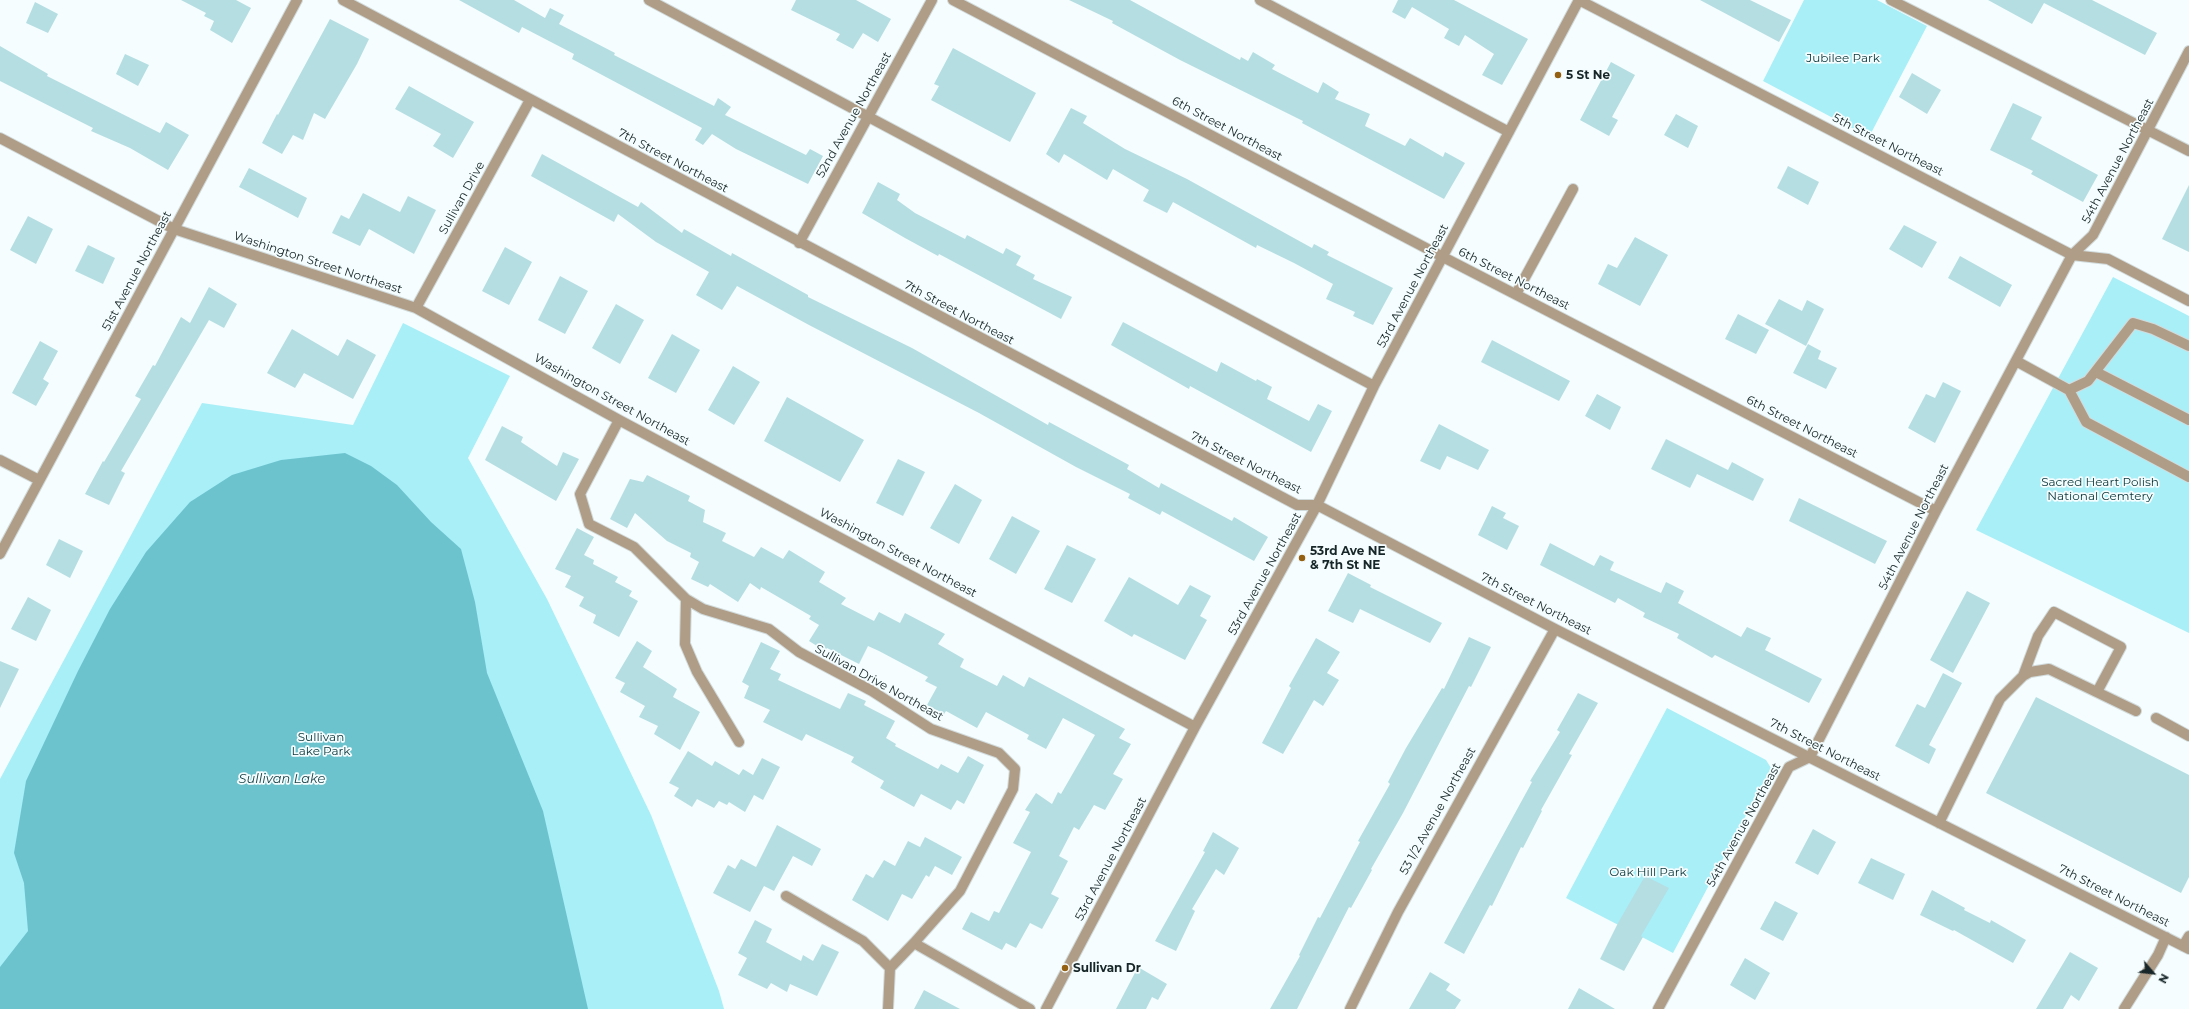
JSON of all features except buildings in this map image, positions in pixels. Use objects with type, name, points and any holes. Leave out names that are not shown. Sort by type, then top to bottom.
[{"type":"street","name":"51st Avenue Northeast","points":[[0,554],[297,0]]},
{"type":"street","name":"7th Street Northeast","points":[[343,0],[799,243],[1297,505],[1317,505],[1555,629],[2186,948]]},
{"type":"street","points":[[649,0],[1374,386]]},
{"type":"street","name":"52nd Avenue Northeast","points":[[799,243],[932,0]]},
{"type":"street","name":"6th Street Northeast","points":[[953,0],[1443,257],[1936,511]]},
{"type":"street","points":[[1260,0],[1509,132]]},
{"type":"street","name":"53rd Avenue Northeast","points":[[1046,1009],[1195,727],[1317,505],[1374,386],[1579,0]]},
{"type":"street","name":"5th Street Northeast","points":[[1579,0],[2072,255],[2108,259],[2189,301]]},
{"type":"street","points":[[1891,0],[2189,151]]},
{"type":"street","name":"54th Avenue Northeast","points":[[1658,1009],[1789,767],[1810,757],[1936,511],[2072,255],[2093,235],[2149,131],[2189,51]]},
{"type":"street","name":"Sullivan Drive","points":[[416,308],[530,100]]},
{"type":"street","name":"Washington Street Northeast","points":[[0,138],[174,229],[416,308],[619,420],[1195,727]]},
{"type":"street","points":[[1516,294],[1573,189]]},
{"type":"street","points":[[2069,390],[2088,381],[2133,323],[2153,329],[2189,346]]},
{"type":"street","points":[[2016,361],[2069,390],[2086,422],[2189,476]]},
{"type":"street","points":[[2096,372],[2189,420]]},
{"type":"street","name":"Sullivan Drive Northeast","points":[[619,420],[580,494],[589,524],[634,547],[686,599],[703,609],[769,629],[799,652],[872,691],[931,729],[999,753],[1015,769],[1013,789],[960,891],[914,943]]},
{"type":"street","points":[[0,460],[39,480]]},
{"type":"street","points":[[686,599],[686,644],[697,672],[739,742]]},
{"type":"street","points":[[2023,676],[2038,636],[2054,612],[2121,647],[2097,692]]},
{"type":"street","name":"53 1/2 Avenue Northeast","points":[[1350,1009],[1402,905],[1555,629]]},
{"type":"street","points":[[1939,823],[2000,699],[2023,676],[2030,672],[2049,669],[2136,711]]},
{"type":"street","points":[[2156,718],[2189,736]]},
{"type":"street","points":[[786,896],[863,941],[890,968]]},
{"type":"street","points":[[2186,948],[2189,936]]},
{"type":"street","points":[[2124,1009],[2158,955],[2166,938]]},
{"type":"street","points":[[888,1009],[890,968],[914,943],[1030,1009]]},
{"type":"green space","name":"Jubilee Park","points":[[1804,0],[1877,0],[1927,26],[1869,137],[1763,81]]},
{"type":"green space","name":"Sacred Heart Polish National Cemtery","points":[[2113,277],[2189,316],[2189,633],[1976,530]]},
{"type":"green space","name":"Sullivan Lake","points":[[403,323],[510,376],[468,458],[547,599],[651,815],[719,991],[724,1009],[0,1009],[0,779],[202,403],[353,425]]},
{"type":"green space","name":"Oak Hill Park","points":[[1667,708],[1766,760],[1771,768],[1673,953],[1566,898]]},
{"type":"water","name":"Sullivan Lake","points":[[345,453],[371,466],[397,485],[431,522],[461,549],[475,602],[487,673],[543,811],[588,1009],[0,1009],[0,967],[28,931],[24,883],[14,853],[26,781],[78,671],[110,609],[146,552],[190,502],[232,475],[281,460]]},
{"type":"place","name":"5 St Ne","points":[[1558,75]]},
{"type":"place","name":"53rd Ave NE & 7th St NE","points":[[1302,558]]},
{"type":"place","name":"Sullivan Dr","points":[[1065,968]]},
{"type":"park label","name":"Sullivan Lake Park","points":[[321,744]]}]
